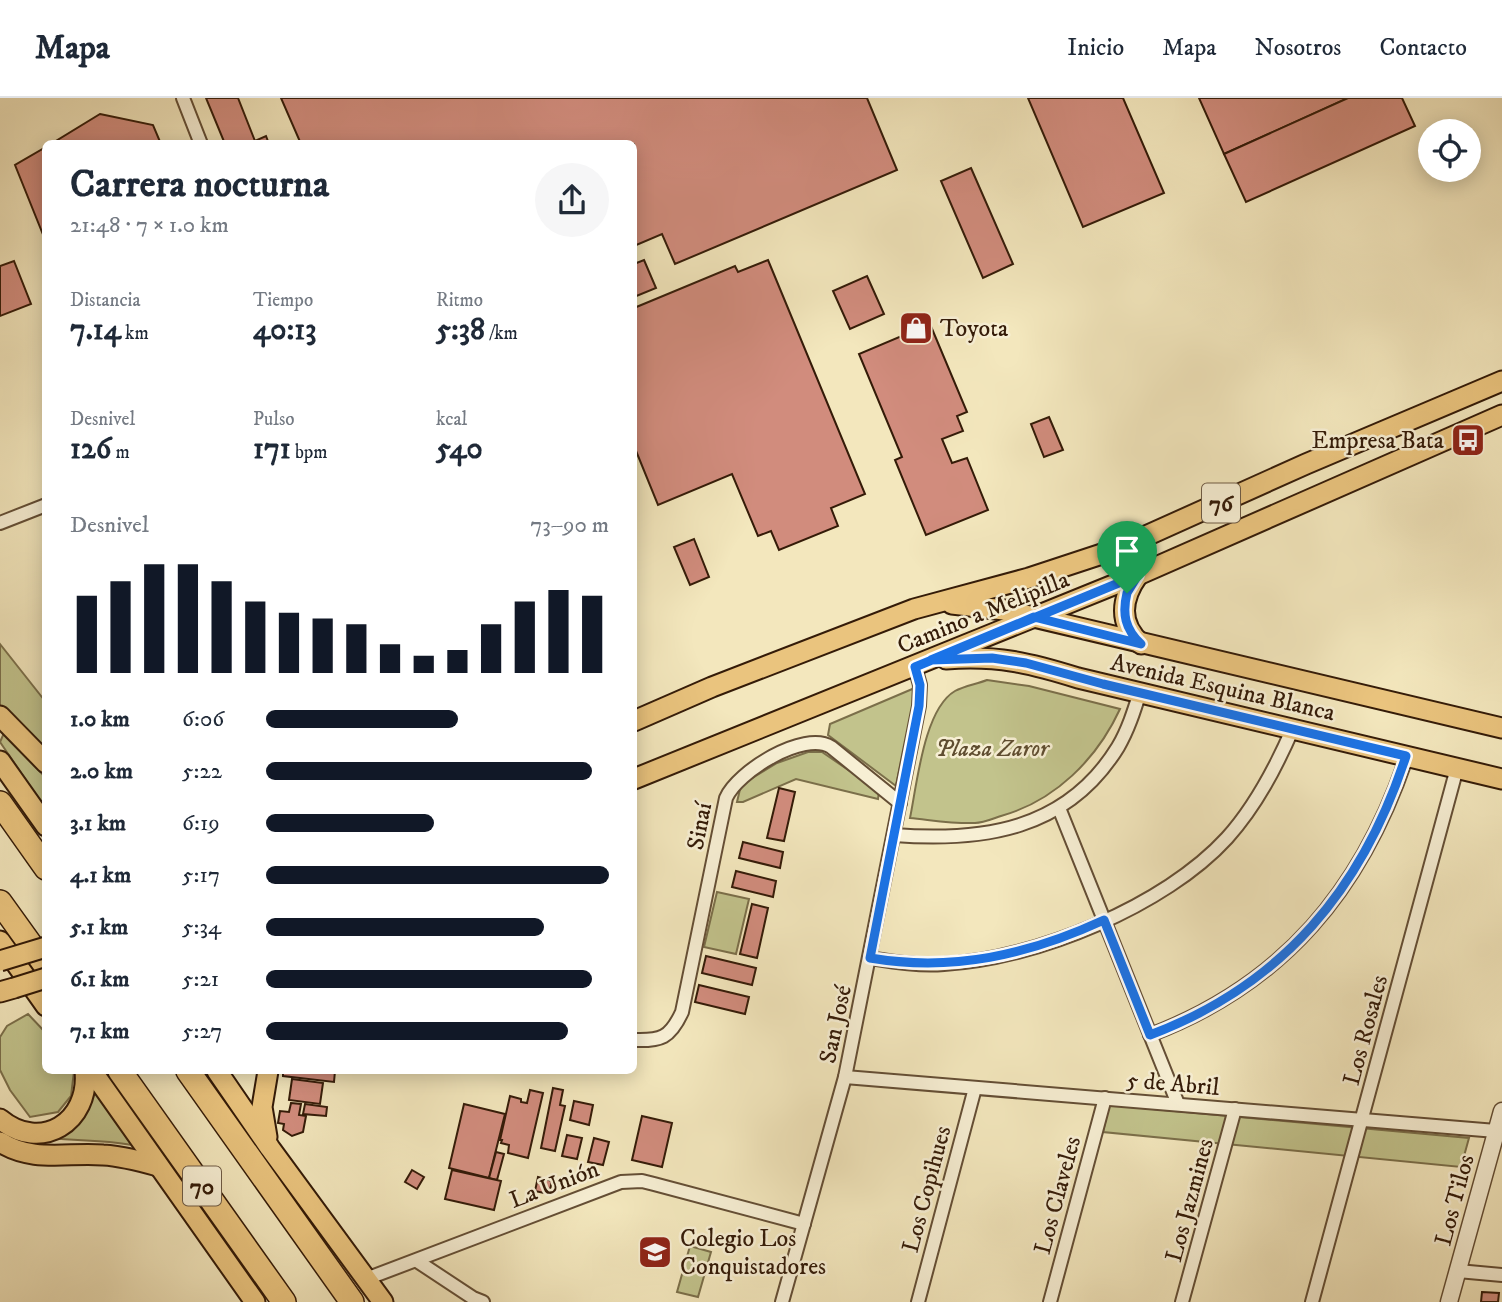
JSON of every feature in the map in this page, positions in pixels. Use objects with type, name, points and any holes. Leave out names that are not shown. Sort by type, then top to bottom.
[{"type":"highway","points":[[0,803],[42,862]]},
{"type":"highway","points":[[0,902],[42,960]]},
{"type":"highway","name":"70","points":[[122,1074],[284,1302]]},
{"type":"highway","name":"70","points":[[190,1074],[352,1302]]},
{"type":"main road","name":"Camino a Melipilla","points":[[637,719],[712,687],[933,603],[1029,578],[1118,549],[1306,464],[1502,381]]},
{"type":"main road","name":"Camino a Melipilla","points":[[637,778],[1138,575],[1502,415]]},
{"type":"main road","points":[[1138,575],[1127,593],[1124,613],[1127,627],[1141,644]]},
{"type":"main road","name":"Avenida Esquina Blanca","points":[[933,603],[980,606],[1034,617],[1502,728]]},
{"type":"main road","name":"Avenida Esquina Blanca","points":[[923,663],[967,658],[1008,659],[1502,779]]},
{"type":"main road","points":[[0,716],[42,760]]},
{"type":"main road","points":[[0,761],[42,820]]},
{"type":"main road","points":[[0,941],[42,1000]]},
{"type":"main road","points":[[0,961],[42,948]]},
{"type":"main road","points":[[6,992],[42,979]]},
{"type":"main road","points":[[0,1119],[25,1132],[41,1133],[62,1126],[72,1117],[82,1099],[85,1074]]},
{"type":"main road","points":[[94,1074],[255,1302]]},
{"type":"main road","points":[[219,1074],[383,1302]]},
{"type":"main road","points":[[268,1074],[262,1107],[270,1148]]},
{"type":"main road","points":[[0,1142],[15,1150],[38,1156],[105,1155],[158,1166]]},
{"type":"street","points":[[183,98],[199,140]]},
{"type":"street","points":[[0,523],[42,507]]},
{"type":"street","name":"San José","points":[[782,1302],[845,1077],[919,706],[923,663]]},
{"type":"street","points":[[894,835],[936,838],[974,836],[1017,826],[1059,807],[1084,787],[1107,762],[1127,730],[1140,692]]},
{"type":"street","points":[[870,958],[925,965],[964,962],[1046,944],[1104,920],[1161,891],[1214,851],[1239,824],[1262,790],[1293,728]]},
{"type":"street","name":"Sinaí","points":[[637,1041],[654,1041],[665,1036],[676,1026],[682,1012],[726,798],[740,778],[780,754],[809,742],[821,742],[831,747],[900,803]]},
{"type":"street","points":[[1150,1035],[1199,1014],[1237,992],[1267,969],[1308,931],[1342,890],[1371,844],[1392,799],[1406,756]]},
{"type":"street","name":"Los Rosales","points":[[1312,1302],[1457,768]]},
{"type":"street","points":[[1059,807],[1178,1104]]},
{"type":"street","name":"5 de Abril","points":[[845,1077],[1496,1131]]},
{"type":"street","name":"Los Copihues","points":[[918,1302],[975,1088]]},
{"type":"street","name":"Los Claveles","points":[[1050,1302],[1105,1098]]},
{"type":"street","name":"Los Jazmines","points":[[1182,1302],[1235,1109]]},
{"type":"street","name":"Los Tilos","points":[[1449,1302],[1495,1162],[1496,1131],[1502,1112]]},
{"type":"street","name":"La Unión","points":[[366,1279],[621,1181],[642,1181],[804,1224]]},
{"type":"street","points":[[417,1261],[483,1302]]},
{"type":"street","points":[[1458,1271],[1502,1275]]},
{"type":"green space","points":[[0,644],[42,697],[42,751],[0,710]]},
{"type":"green space","name":"Plaza Zaror","points":[[987,680],[1029,686],[1120,709],[1099,745],[1086,761],[1072,776],[1039,800],[978,823],[910,818],[923,748],[936,714],[944,700],[955,691]]},
{"type":"green space","points":[[917,687],[896,786],[828,735],[830,724]]},
{"type":"green space","points":[[4,733],[42,774],[42,804],[0,742]]},
{"type":"green space","points":[[808,752],[822,752],[879,791],[878,799],[796,779],[743,802],[737,802],[741,785],[777,763]]},
{"type":"green space","points":[[717,892],[749,899],[736,954],[704,947]]},
{"type":"green space","points":[[28,1014],[42,1029],[42,1074],[74,1074],[71,1096],[58,1112],[30,1117],[10,1090],[0,1070],[0,1037],[7,1026]]},
{"type":"green space","points":[[91,1085],[132,1145],[37,1137],[71,1128]]},
{"type":"green space","points":[[1109,1105],[1469,1138],[1461,1167],[1103,1132]]},
{"type":"green space","points":[[690,1246],[711,1252],[698,1297],[677,1292]]},
{"type":"building","points":[[206,98],[238,98],[255,140],[223,140]]},
{"type":"building","points":[[281,98],[867,98],[897,170],[675,264],[662,234],[637,245],[637,140],[299,140]]},
{"type":"building","points":[[1028,98],[1123,98],[1164,193],[1083,227]]},
{"type":"building","points":[[1199,98],[1348,98],[1224,154]]},
{"type":"building","points":[[1348,98],[1402,98],[1415,126],[1246,202],[1224,154]]},
{"type":"building","points":[[100,114],[153,125],[159,140],[58,140]]},
{"type":"building","points":[[42,149],[42,232],[15,165]]},
{"type":"building","points":[[971,168],[1013,264],[983,278],[941,181]]},
{"type":"building","points":[[644,260],[656,288],[637,296],[637,263]]},
{"type":"building","points":[[768,260],[865,494],[831,508],[838,526],[779,550],[771,531],[758,536],[732,474],[658,505],[637,453],[637,307],[735,266],[738,272]]},
{"type":"building","points":[[14,261],[31,304],[0,316],[0,266]]},
{"type":"building","points":[[867,276],[884,314],[850,329],[833,291]]},
{"type":"building","points":[[930,324],[967,412],[957,416],[963,431],[942,439],[952,463],[967,458],[988,510],[926,535],[895,460],[902,457],[859,354]]},
{"type":"building","points":[[1049,417],[1063,450],[1044,457],[1031,424]]},
{"type":"building","points":[[694,539],[709,577],[690,585],[674,547]]},
{"type":"building","points":[[779,788],[795,792],[784,841],[767,838]]},
{"type":"building","points":[[743,842],[783,852],[780,868],[739,858]]},
{"type":"building","points":[[736,871],[776,881],[773,897],[732,887]]},
{"type":"building","points":[[752,904],[768,908],[757,958],[740,954]]},
{"type":"building","points":[[706,956],[756,968],[752,985],[702,973]]},
{"type":"building","points":[[699,985],[749,997],[745,1014],[695,1002]]},
{"type":"building","points":[[283,1074],[335,1074],[334,1082]]},
{"type":"building","points":[[292,1079],[323,1083],[320,1104],[289,1100]]},
{"type":"building","points":[[553,1088],[563,1090],[560,1105],[565,1106],[555,1151],[541,1148]]},
{"type":"building","points":[[530,1090],[543,1093],[528,1158],[508,1153],[509,1145],[501,1143],[500,1140],[510,1096],[527,1103]]},
{"type":"building","points":[[574,1101],[593,1105],[589,1125],[570,1120]]},
{"type":"building","points":[[291,1103],[301,1104],[299,1115],[306,1116],[303,1132],[292,1136],[283,1130],[284,1124],[278,1123],[280,1111],[289,1112]]},
{"type":"building","points":[[305,1104],[327,1107],[326,1116],[303,1114]]},
{"type":"building","points":[[464,1104],[505,1114],[489,1178],[449,1168]]},
{"type":"building","points":[[642,1116],[672,1123],[662,1167],[632,1160]]},
{"type":"building","points":[[567,1135],[582,1138],[577,1159],[562,1156]]},
{"type":"building","points":[[594,1138],[609,1142],[603,1165],[588,1162]]},
{"type":"building","points":[[496,1152],[504,1154],[497,1180],[489,1178]]},
{"type":"building","points":[[412,1170],[424,1177],[417,1189],[405,1182]]},
{"type":"building","points":[[452,1170],[501,1181],[494,1210],[445,1199]]},
{"type":"building","points":[[538,1177],[552,1181],[549,1194],[535,1191]]},
{"type":"building","points":[[1482,1292],[1499,1293],[1498,1302],[1481,1302]]},
{"type":"place","name":"Toyota","points":[[916,328]]},
{"type":"place","name":"Empresa Bata","points":[[1468,440]]},
{"type":"place","name":"Colegio Los Conquistadores","points":[[655,1252]]},
{"type":"route","points":[[1127,593],[1125,621],[1131,634],[1141,644],[1034,617],[931,660],[967,658],[1008,659],[1406,756],[1383,820],[1342,890],[1308,931],[1267,969],[1221,1002],[1150,1035],[1104,920],[1046,944],[983,959],[925,965],[870,958],[919,706],[920,685],[915,667],[1000,631],[1034,617],[1138,575],[1127,593]]}]
